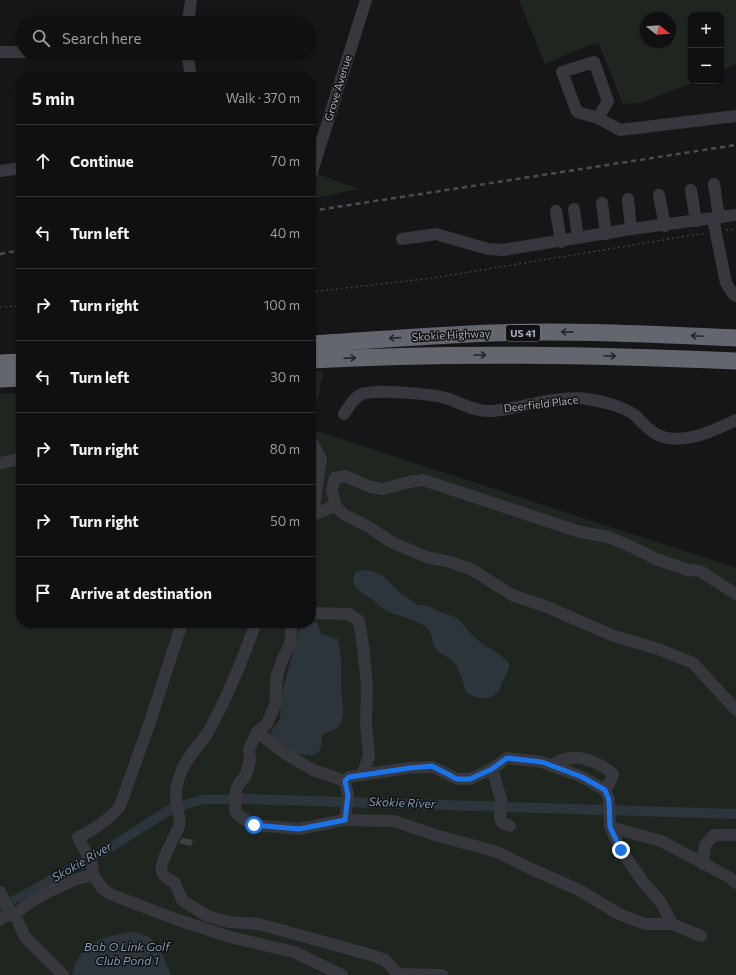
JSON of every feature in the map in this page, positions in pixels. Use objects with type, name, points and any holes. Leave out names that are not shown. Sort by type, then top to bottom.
[{"type":"highway","name":"Skokie Highway","points":[[316,344],[419,337],[548,332],[639,333],[736,338]]},
{"type":"highway","name":"Skokie Highway","points":[[316,360],[395,356],[536,355],[736,361]]},
{"type":"highway","points":[[0,363],[16,362]]},
{"type":"highway","points":[[0,379],[16,378]]},
{"type":"street","points":[[189,16],[191,0]]},
{"type":"street","name":"Grove Avenue","points":[[316,159],[366,0]]},
{"type":"street","points":[[0,52],[16,52]]},
{"type":"street","points":[[188,60],[189,72]]},
{"type":"street","points":[[598,118],[608,101],[594,62],[562,72],[577,112],[598,118],[620,130],[736,116]]},
{"type":"street","points":[[0,171],[16,169]]},
{"type":"street","points":[[714,184],[716,218],[715,232],[732,284],[733,294],[736,296]]},
{"type":"street","points":[[691,190],[696,221]]},
{"type":"street","points":[[659,195],[665,226]]},
{"type":"street","points":[[628,199],[631,229]]},
{"type":"street","points":[[602,203],[606,234]]},
{"type":"street","points":[[574,209],[578,238]]},
{"type":"street","points":[[556,210],[561,242]]},
{"type":"street","points":[[402,239],[436,234],[488,249],[503,250],[561,242],[631,229],[665,226],[736,215]]},
{"type":"street","name":"Deerfield Place","points":[[344,414],[354,399],[362,394],[404,392],[437,396],[474,409],[491,411],[565,399],[587,399],[603,402],[628,410],[655,434],[671,440],[690,438],[717,429],[736,420]]},
{"type":"street","points":[[316,450],[321,459],[316,493]]},
{"type":"street","points":[[0,463],[16,460]]},
{"type":"street","points":[[736,594],[700,571],[688,570],[656,559],[608,537],[577,531],[422,480],[383,489],[371,487],[345,476],[335,478],[332,490],[336,507],[345,516],[369,527],[391,542],[427,557],[450,562],[471,569],[512,595],[547,606],[614,636],[693,663],[736,710]]},
{"type":"street","points":[[316,513],[336,507]]},
{"type":"street","points":[[316,614],[349,614],[359,621],[367,685],[366,725],[368,756],[362,775]]},
{"type":"street","points":[[180,628],[150,722],[120,806],[115,812],[88,833],[78,838],[90,864],[102,888],[121,899],[230,937],[294,952],[342,975]]},
{"type":"street","points":[[254,628],[220,711],[207,734],[187,759],[179,776],[176,797],[179,826],[164,857],[161,872],[163,876],[175,882],[182,900],[208,916],[229,922],[259,924],[370,955],[385,960],[400,974],[442,975]]},
{"type":"street","points":[[292,628],[290,645],[283,658],[277,675],[275,706],[267,724],[257,732],[248,749],[250,759],[248,768],[245,777],[239,783],[236,790],[234,808],[238,816],[254,825],[299,829],[346,816],[394,821],[432,834],[497,852],[579,890],[618,914],[645,924],[672,924],[701,936]]},
{"type":"street","points":[[257,732],[284,753],[313,770],[345,781]]},
{"type":"street","points":[[345,781],[349,777],[432,766],[457,779],[470,779],[492,769],[507,758],[542,762],[582,777],[607,795]]},
{"type":"street","points":[[552,766],[569,758],[592,761],[607,768],[613,774],[607,795],[610,822],[621,850],[642,882],[660,901],[672,924]]},
{"type":"street","points":[[492,769],[501,799],[500,818],[502,823],[510,826]]},
{"type":"street","points":[[345,781],[348,795],[346,816]]},
{"type":"street","points":[[610,822],[637,834],[661,841],[729,877],[736,883]]},
{"type":"street","points":[[621,850],[637,834]]},
{"type":"street","points":[[703,864],[705,845],[714,835],[736,835]]},
{"type":"street","points":[[0,920],[61,886],[83,877],[90,864]]},
{"type":"street","points":[[1,894],[13,913],[25,937],[63,975]]},
{"type":"path","points":[[316,291],[433,278],[736,229]]},
{"type":"path","points":[[0,307],[16,306]]},
{"type":"shaded area","points":[[519,0],[736,0],[736,64],[724,70],[724,12],[688,12],[688,84],[641,103],[623,104],[599,44],[595,46],[594,43],[545,64]]},
{"type":"shaded area","points":[[318,174],[358,189],[316,198],[316,180]]},
{"type":"shaded area","points":[[324,371],[316,406],[316,372]]},
{"type":"shaded area","points":[[16,393],[16,628],[316,628],[316,431],[736,568],[736,975],[0,975],[0,394]]},
{"type":"water","points":[[362,570],[372,571],[382,575],[400,593],[418,605],[429,606],[437,611],[458,618],[472,635],[509,663],[500,689],[491,697],[487,698],[478,698],[465,691],[456,665],[452,660],[437,650],[427,628],[415,621],[387,611],[356,588],[353,582],[355,573]]},
{"type":"water","points":[[317,623],[321,634],[338,639],[341,657],[343,717],[337,728],[323,734],[321,748],[313,755],[295,753],[271,737],[271,731],[280,719],[281,697],[300,628],[316,628]]},
{"type":"water","name":"Skokie River","points":[[246,794],[736,809],[736,819],[247,804],[203,804],[174,813],[110,853],[0,912],[0,903],[113,840],[168,805],[202,795]]},
{"type":"water","name":"Bob O Link Golf Club Pond 1","points":[[131,932],[141,934],[154,941],[162,953],[171,975],[72,975],[75,964],[80,956],[93,943],[111,936]]},
{"type":"building","points":[[182,838],[193,840],[191,846],[179,843]]},
{"type":"railway","points":[[316,210],[736,145]]},
{"type":"railway","points":[[0,254],[16,251]]},
{"type":"route","points":[[254,825],[299,829],[345,820],[348,795],[345,781],[349,777],[432,766],[457,779],[470,779],[492,769],[507,758],[542,762],[582,777],[605,790],[609,800],[610,827],[621,850]]}]
